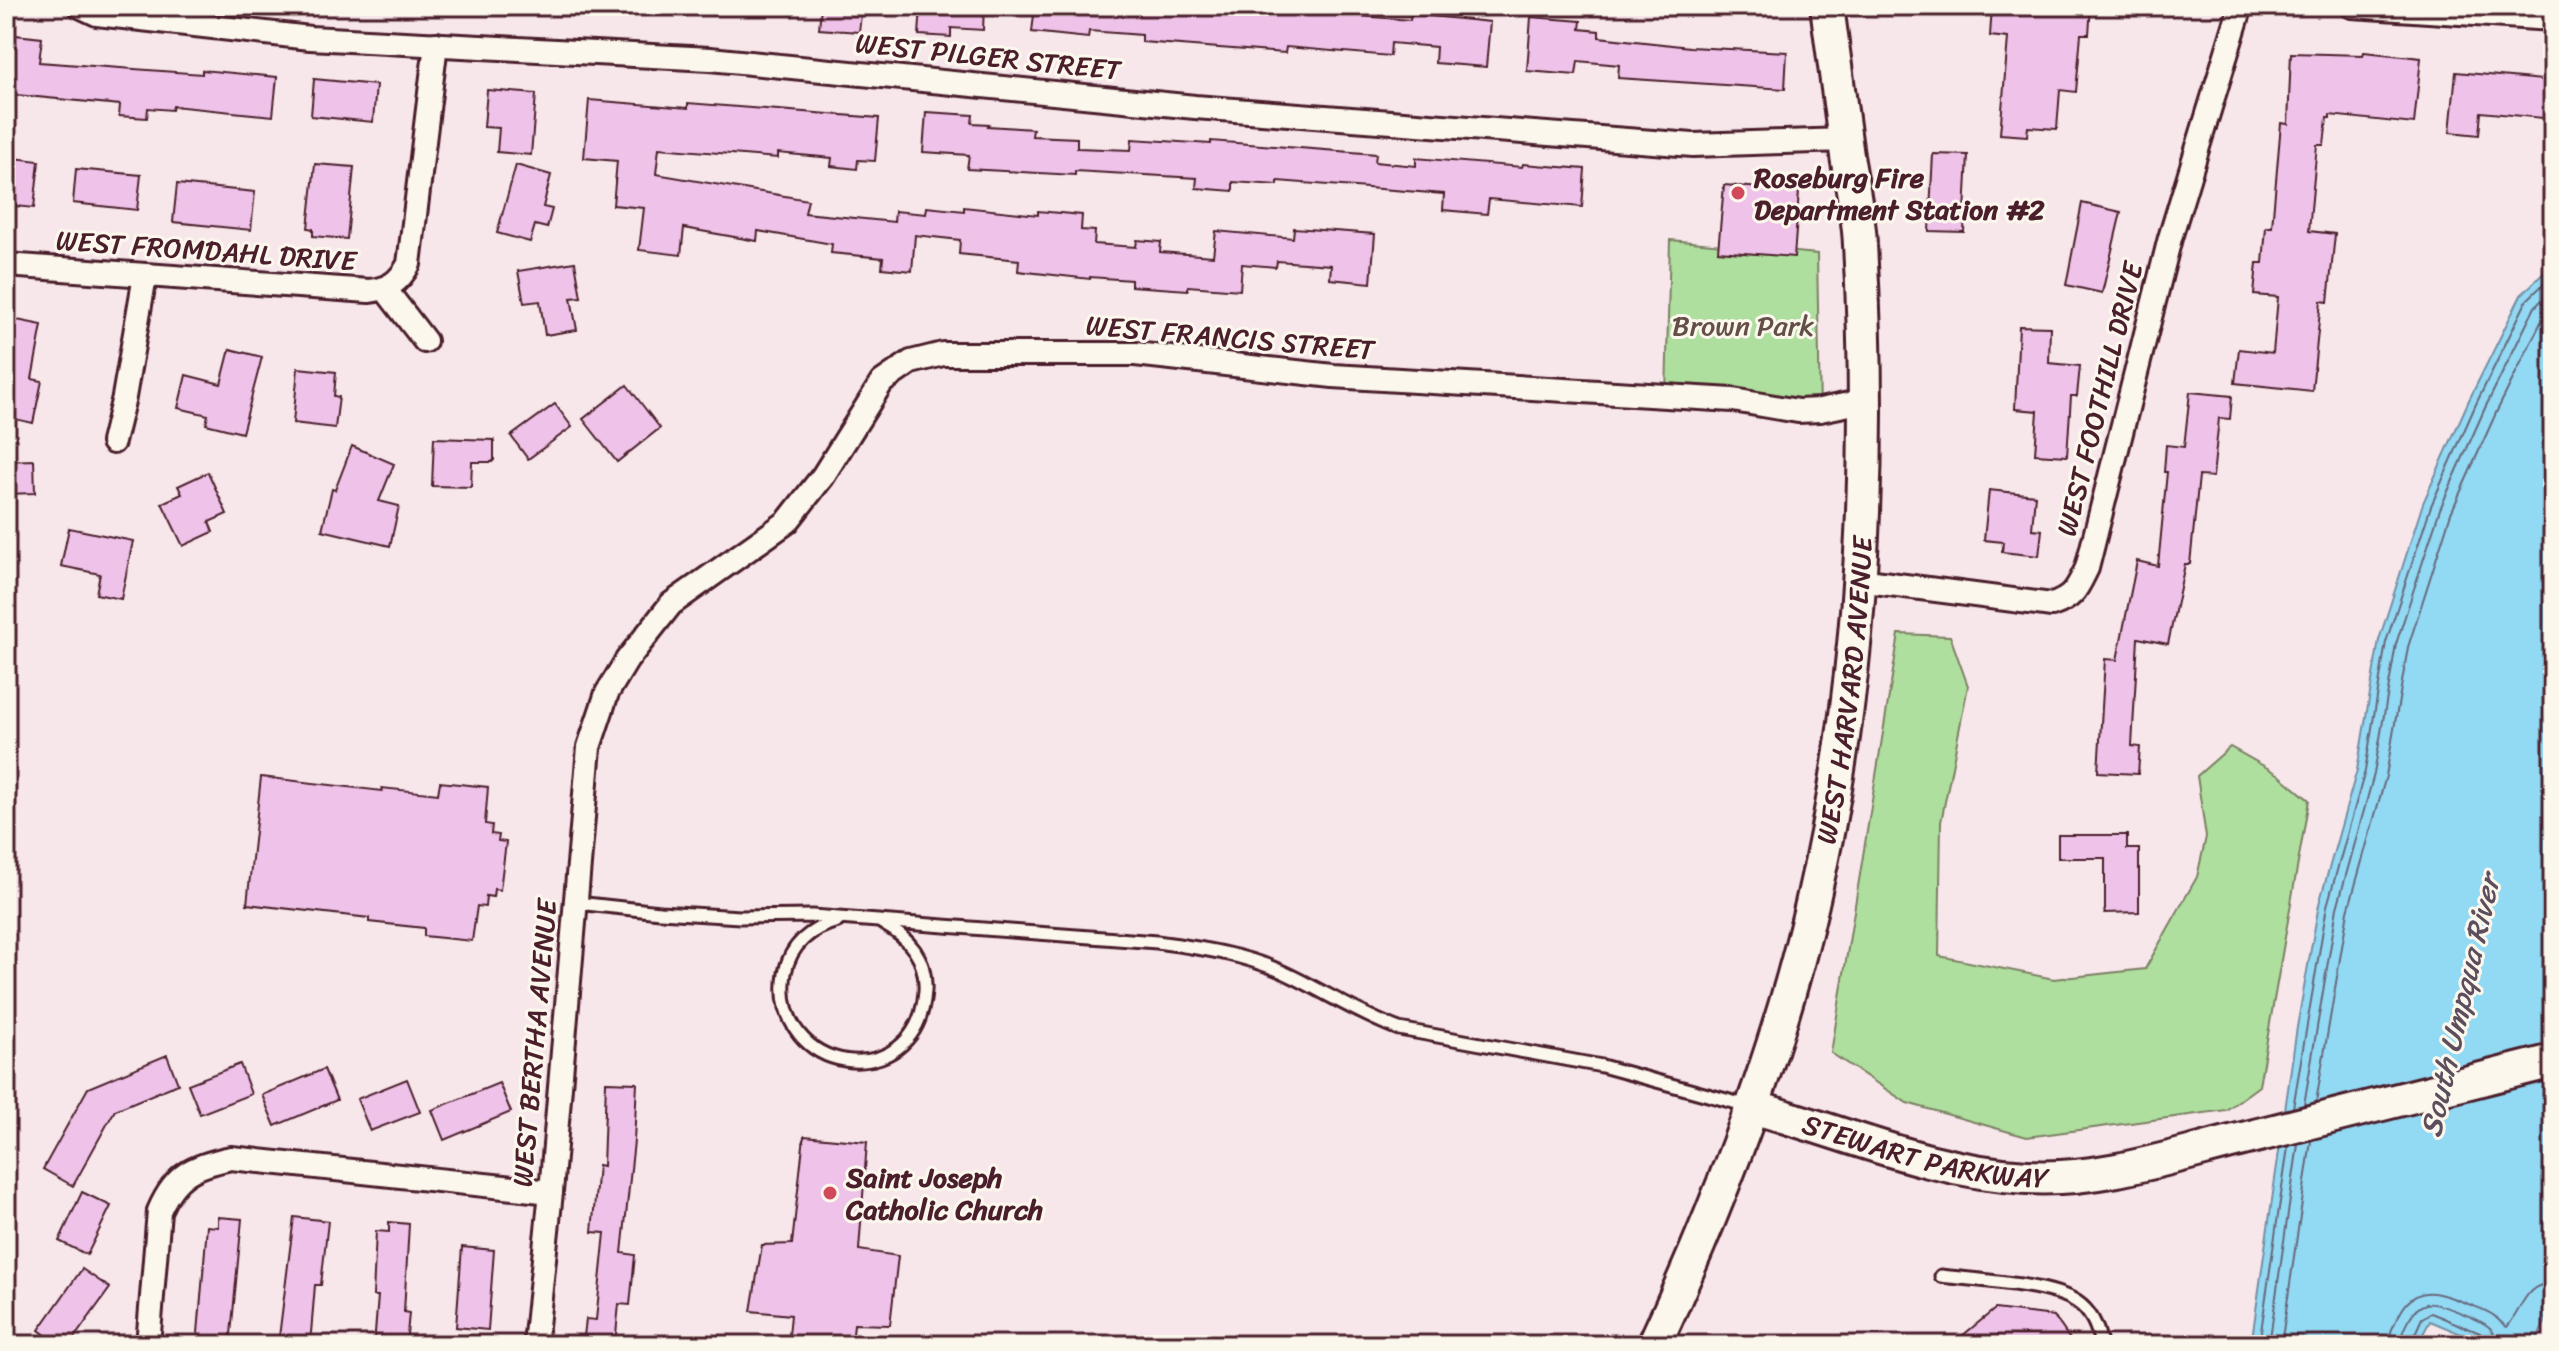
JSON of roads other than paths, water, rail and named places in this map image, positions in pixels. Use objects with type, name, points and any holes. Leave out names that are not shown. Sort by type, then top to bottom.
[{"type":"main road","name":"WEST HARVARD AVENUE","points":[[1654,1345],[1729,1173],[1752,1107],[1811,907],[1844,732],[1859,580],[1864,401],[1860,242],[1827,6]]},
{"type":"main road","name":"STEWART PARKWAY","points":[[1752,1107],[1805,1121],[1927,1162],[1978,1173],[2063,1178],[2100,1173],[2553,1061]]},
{"type":"street","name":"WEST PILGER STREET","points":[[80,6],[97,14],[153,22],[310,38],[710,59],[1195,107],[1693,145],[1845,140]]},
{"type":"street","name":"WEST FOOTHILL DRIVE","points":[[1859,580],[2052,605],[2066,600],[2077,588],[2087,568],[2170,238],[2241,6]]},
{"type":"street","points":[[2352,6],[2553,19]]},
{"type":"street","name":"WEST FROMDAHL DRIVE","points":[[6,265],[369,291],[385,289],[400,280],[409,264],[436,44]]},
{"type":"street","points":[[113,442],[145,276]]},
{"type":"street","points":[[385,289],[425,341]]},
{"type":"street","name":"WEST FRANCIS STREET","points":[[589,747],[607,693],[627,660],[671,604],[787,522],[823,476],[882,382],[911,362],[943,354],[1135,354],[1333,376],[1733,400],[1798,411],[1864,401]]},
{"type":"street","name":"WEST BERTHA AVENUE","points":[[535,1345],[589,747]]},
{"type":"street","points":[[148,1345],[159,1211],[168,1192],[192,1169],[231,1158],[551,1192]]},
{"type":"lane","points":[[577,903],[740,917],[846,918],[1157,942],[1209,949],[1250,959],[1285,973],[1375,1020],[1399,1029],[1602,1066],[1752,1107]]},
{"type":"lane","points":[[846,918],[803,938],[787,962],[783,998],[787,1013],[808,1044],[840,1061],[873,1061],[889,1054],[909,1035],[922,1006],[925,974],[920,957],[900,933],[878,921]]},
{"type":"lane","points":[[1941,1276],[2031,1288],[2076,1301],[2093,1320],[2101,1345]]},
{"type":"water","name":"South Umpqua River","points":[[2553,264],[2553,1306],[2534,1345],[2482,1345],[2430,1321],[2417,1345],[2251,1345],[2297,1027],[2319,904],[2357,770],[2379,640],[2423,503],[2469,400],[2521,295]]},
{"type":"place","name":"Roseburg Fire Department Station #2","points":[[1738,193]]},
{"type":"place","name":"Saint Joseph Catholic Church","points":[[830,1193]]},
{"type":"park label","name":"Brown Park","points":[[1743,325]]}]
